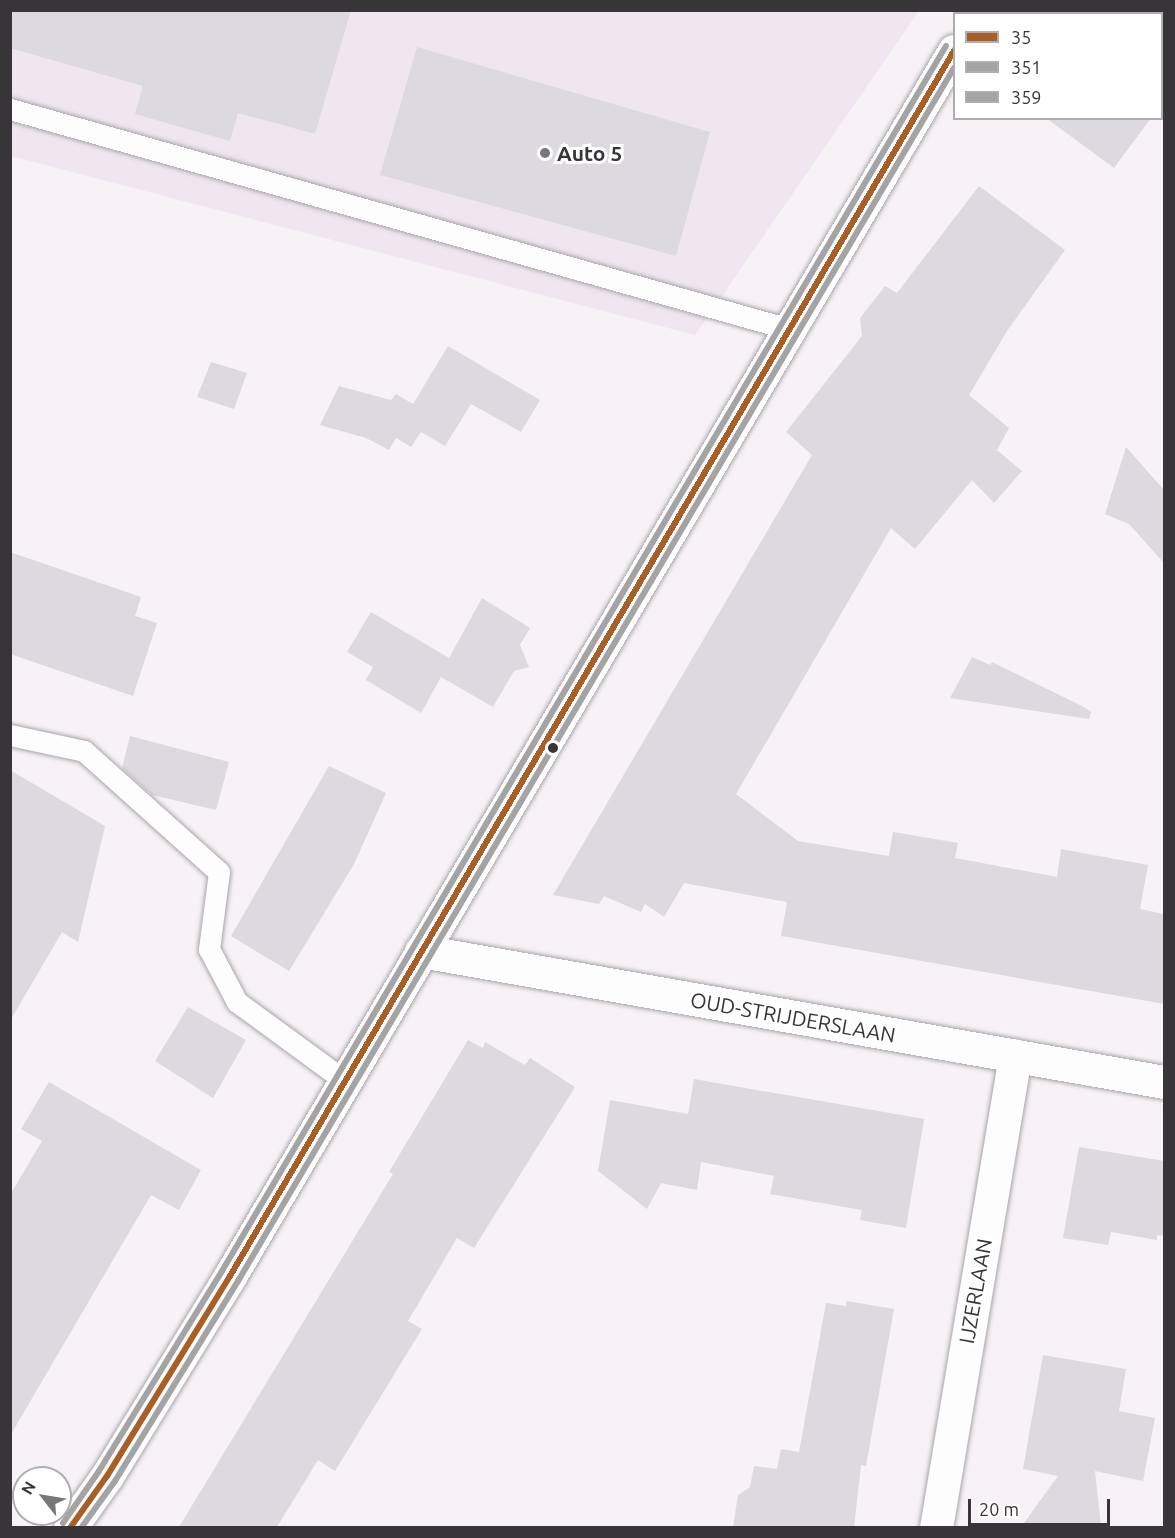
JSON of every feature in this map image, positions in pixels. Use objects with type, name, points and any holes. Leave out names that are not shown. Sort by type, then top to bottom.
[{"type":"street","points":[[70,1527],[211,1306],[953,53]]},
{"type":"street","name":"OUD-STRIJDERSLAAN","points":[[421,951],[1164,1082]]},
{"type":"street","name":"IJZERLAAN","points":[[936,1527],[1015,1056]]},
{"type":"lane","points":[[10,109],[789,329]]},
{"type":"lane","points":[[10,735],[84,751],[219,872],[209,949],[237,1002],[345,1081]]},
{"type":"shaded area","points":[[10,11],[919,11],[695,335],[11,156]]},
{"type":"building","points":[[10,10],[351,10],[315,134],[238,113],[230,141],[135,114],[143,86],[10,48]]},
{"type":"building","name":"Auto 5","points":[[417,47],[710,132],[676,256],[380,175]]},
{"type":"building","points":[[1049,120],[1150,120],[1114,168]]},
{"type":"building","points":[[979,186],[1065,250],[1007,331],[969,395],[1009,428],[997,450],[1022,471],[994,503],[972,480],[915,549],[891,528],[736,794],[798,841],[889,856],[893,832],[958,843],[955,858],[1057,877],[1061,849],[1148,865],[1140,909],[1164,914],[1164,1004],[781,936],[787,902],[684,883],[664,917],[645,904],[641,912],[604,896],[599,904],[553,895],[812,455],[786,432],[862,336],[860,318],[885,286],[897,293]]},
{"type":"building","points":[[448,346],[540,400],[521,432],[471,404],[445,446],[421,432],[411,447],[396,438],[389,450],[366,438],[320,425],[339,386],[391,400],[396,394],[413,404]]},
{"type":"building","points":[[211,362],[247,373],[234,409],[197,397]]},
{"type":"building","points":[[1126,447],[1164,490],[1164,563],[1129,524],[1105,514]]},
{"type":"building","points":[[10,552],[141,597],[135,616],[157,623],[133,696],[10,654]]},
{"type":"building","points":[[482,598],[530,628],[520,645],[529,667],[514,671],[493,707],[441,677],[421,713],[366,680],[373,667],[347,652],[371,612],[449,658]]},
{"type":"building","points":[[972,657],[990,665],[992,662],[1082,706],[1091,712],[1089,719],[950,698]]},
{"type":"building","points":[[130,736],[229,762],[216,810],[152,795],[122,768]]},
{"type":"building","points":[[329,766],[386,793],[354,864],[289,971],[231,936]]},
{"type":"building","points":[[10,770],[105,826],[78,942],[62,932],[10,1021]]},
{"type":"building","points":[[188,1007],[246,1040],[213,1098],[155,1061]]},
{"type":"building","points":[[468,1040],[483,1048],[485,1042],[525,1065],[530,1058],[575,1087],[474,1248],[457,1238],[408,1321],[422,1329],[335,1471],[318,1460],[277,1527],[179,1527],[393,1174],[389,1172]]},
{"type":"building","points":[[694,1079],[924,1119],[906,1228],[860,1220],[862,1210],[770,1194],[774,1176],[701,1162],[697,1190],[661,1183],[647,1209],[598,1171],[610,1100],[688,1114]]},
{"type":"building","points":[[49,1082],[201,1170],[179,1210],[151,1195],[10,1436],[10,1195],[42,1141],[21,1129]]},
{"type":"building","points":[[1079,1147],[1164,1161],[1164,1236],[1157,1235],[1157,1240],[1111,1232],[1108,1245],[1063,1238]]},
{"type":"building","points":[[847,1301],[894,1309],[866,1466],[861,1465],[854,1527],[733,1527],[738,1495],[750,1487],[754,1466],[777,1469],[781,1449],[799,1452],[826,1303],[846,1306]]},
{"type":"building","points":[[1043,1355],[1126,1369],[1119,1411],[1155,1418],[1143,1481],[1095,1471],[1101,1527],[1021,1527],[1058,1476],[1023,1469]]},
{"type":"transit line","name":"359","points":[[72,1510],[99,1471],[222,1271],[946,46]]},
{"type":"transit line","name":"35","points":[[70,1528],[107,1476],[230,1276],[953,53]]},
{"type":"transit line","name":"351","points":[[81,1528],[115,1481],[238,1281],[953,70]]},
{"type":"place","name":"Auto 5","points":[[545,153]]}]
